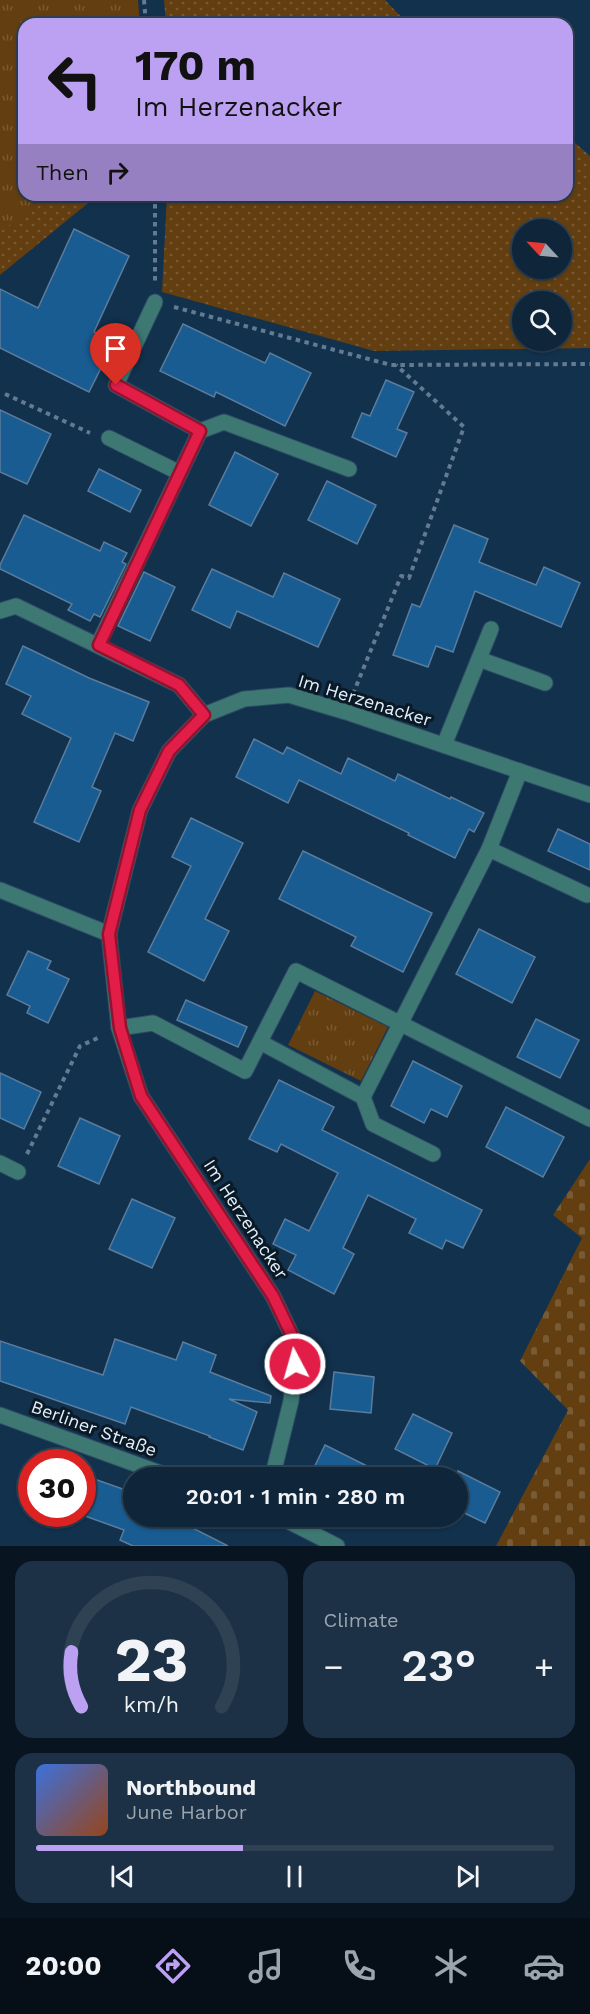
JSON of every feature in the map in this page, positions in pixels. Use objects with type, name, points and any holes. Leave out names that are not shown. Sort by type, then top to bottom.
[{"type":"street","points":[[155,302],[116,385],[200,431]]},
{"type":"street","points":[[99,645],[200,431],[224,422],[350,469]]},
{"type":"street","points":[[109,438],[180,473]]},
{"type":"street","points":[[0,611],[16,606],[179,685],[204,715]]},
{"type":"street","name":"Im Herzenacker","points":[[444,745],[491,629]]},
{"type":"street","points":[[479,659],[545,683]]},
{"type":"street","name":"Im Herzenacker","points":[[275,1467],[291,1401],[297,1346],[273,1296],[141,1096],[120,1028],[109,934],[140,810],[169,751],[204,715],[243,699],[290,695],[590,795]]},
{"type":"street","points":[[363,1097],[489,849],[520,771]]},
{"type":"street","points":[[489,849],[587,895]]},
{"type":"street","points":[[0,890],[109,934]]},
{"type":"street","points":[[120,1028],[153,1023],[245,1071],[297,971],[590,1119]]},
{"type":"street","points":[[260,1042],[363,1097],[373,1124],[433,1154]]},
{"type":"street","points":[[0,1163],[18,1172]]},
{"type":"street","name":"Berliner Straße","points":[[0,1415],[144,1467]]},
{"type":"street","points":[[300,1527],[337,1546]]},
{"type":"path","points":[[144,0],[146,18]]},
{"type":"path","points":[[155,201],[155,302],[396,365],[590,364]]},
{"type":"path","points":[[346,712],[401,576],[409,578],[464,427],[396,365]]},
{"type":"path","points":[[5,394],[89,433],[109,438]]},
{"type":"path","points":[[18,1172],[80,1047],[120,1028]]},
{"type":"green space","points":[[0,0],[138,0],[140,18],[18,18],[18,201],[44,201],[0,232]]},
{"type":"green space","points":[[164,0],[385,0],[402,18],[166,18]]},
{"type":"green space","points":[[0,66],[18,163],[18,201],[91,201],[0,275]]},
{"type":"green space","points":[[573,141],[590,156],[590,348],[572,348],[572,291],[512,291],[512,349],[374,351],[162,292],[167,201],[573,201]]},
{"type":"green space","points":[[315,991],[388,1027],[361,1081],[288,1045]]},
{"type":"green space","points":[[590,1159],[590,1546],[496,1546],[568,1410],[520,1361],[582,1238],[553,1215]]},
{"type":"building","points":[[74,229],[129,256],[94,332],[114,342],[89,392],[0,348],[0,289],[38,308]]},
{"type":"building","points":[[183,324],[265,363],[270,353],[311,373],[285,426],[216,392],[214,397],[160,371]]},
{"type":"building","points":[[386,380],[414,392],[397,429],[407,433],[396,457],[352,437],[362,413],[370,416]]},
{"type":"building","points":[[0,410],[51,434],[27,484],[0,472]]},
{"type":"building","points":[[235,452],[278,474],[251,526],[209,505]]},
{"type":"building","points":[[99,469],[141,490],[130,512],[88,491]]},
{"type":"building","points":[[327,481],[376,505],[357,544],[308,520]]},
{"type":"building","points":[[24,515],[100,551],[104,542],[127,553],[122,562],[126,564],[100,617],[94,614],[90,621],[68,610],[72,604],[0,569]]},
{"type":"building","points":[[454,525],[488,539],[479,562],[536,585],[544,567],[580,583],[561,627],[475,591],[453,652],[436,646],[428,667],[393,655],[412,604],[420,607]]},
{"type":"building","points":[[212,569],[273,597],[284,573],[340,599],[318,647],[237,611],[230,628],[192,610]]},
{"type":"building","points":[[144,572],[175,587],[150,641],[118,626]]},
{"type":"building","points":[[23,646],[89,678],[149,702],[133,741],[115,733],[92,787],[101,791],[79,842],[34,822],[71,738],[22,714],[31,696],[6,684]]},
{"type":"building","points":[[254,739],[283,754],[287,747],[341,774],[348,758],[395,781],[398,774],[484,813],[474,832],[469,829],[455,858],[299,780],[288,803],[236,777]]},
{"type":"building","points":[[191,818],[243,843],[205,919],[229,931],[204,981],[148,952],[191,866],[172,857]]},
{"type":"building","points":[[558,829],[590,844],[590,870],[548,851]]},
{"type":"building","points":[[303,851],[432,913],[403,972],[351,946],[356,937],[279,899]]},
{"type":"building","points":[[479,929],[535,957],[512,1003],[456,974]]},
{"type":"building","points":[[28,951],[51,961],[47,969],[69,979],[48,1023],[27,1013],[30,1006],[7,995]]},
{"type":"building","points":[[186,1000],[247,1027],[238,1047],[177,1020]]},
{"type":"building","points":[[536,1019],[579,1040],[560,1078],[517,1057]]},
{"type":"building","points":[[413,1061],[462,1086],[447,1117],[431,1109],[424,1123],[391,1106]]},
{"type":"building","points":[[0,1073],[41,1092],[24,1129],[0,1118]]},
{"type":"building","points":[[279,1080],[334,1107],[322,1130],[482,1210],[463,1248],[446,1240],[442,1249],[409,1233],[416,1219],[368,1195],[343,1248],[354,1254],[334,1294],[288,1270],[296,1255],[273,1244],[285,1219],[309,1231],[338,1173],[281,1144],[277,1152],[249,1139]]},
{"type":"building","points":[[506,1107],[564,1137],[543,1177],[486,1147]]},
{"type":"building","points":[[80,1118],[120,1136],[99,1184],[58,1166]]},
{"type":"building","points":[[132,1199],[175,1218],[152,1268],[109,1249]]},
{"type":"building","points":[[115,1339],[176,1360],[183,1342],[216,1355],[210,1372],[271,1396],[270,1403],[229,1399],[257,1412],[243,1450],[131,1407],[125,1424],[0,1381],[0,1341],[103,1375]]},
{"type":"building","points":[[334,1372],[374,1377],[371,1413],[330,1409]]},
{"type":"building","points":[[413,1414],[452,1433],[436,1467],[431,1467],[395,1449]]},
{"type":"building","points":[[325,1445],[369,1467],[314,1467]]},
{"type":"building","points":[[468,1476],[500,1492],[485,1523],[468,1515]]},
{"type":"building","points":[[96,1480],[123,1489],[123,1527],[191,1527],[228,1546],[133,1546],[120,1540],[124,1530],[96,1520]]},
{"type":"route","points":[[116,385],[200,431],[99,645],[179,685],[204,715],[169,751],[140,810],[109,934],[120,1028],[141,1096],[273,1296],[297,1346],[295,1364]]}]
